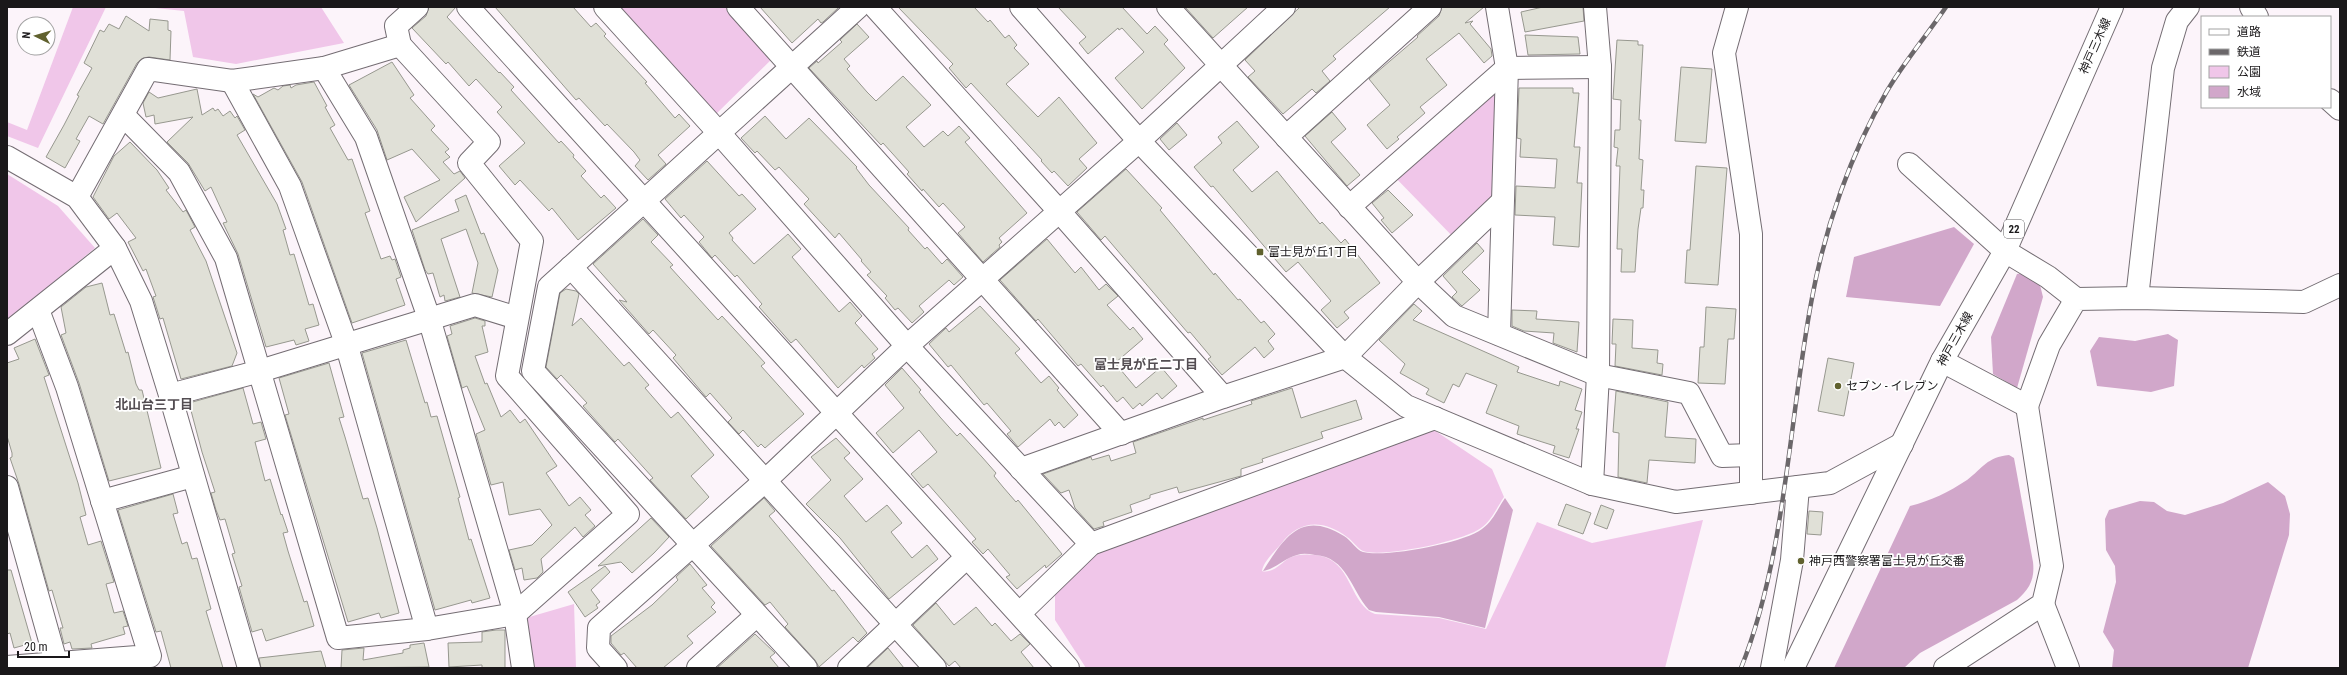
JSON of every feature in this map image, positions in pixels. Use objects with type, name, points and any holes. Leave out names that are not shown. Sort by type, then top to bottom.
[{"type":"street","points":[[124,116],[178,172],[226,258],[338,638],[427,629],[516,614],[628,514],[507,376],[532,241],[469,163],[489,142],[400,45],[396,26],[417,7]]},
{"type":"street","points":[[468,7],[645,200],[967,557],[1020,613],[1068,668]]},
{"type":"street","points":[[605,7],[720,134],[906,346],[1091,544]]},
{"type":"street","points":[[738,7],[981,280],[1121,434]]},
{"type":"street","points":[[806,668],[533,371],[549,287],[720,134],[858,7]]},
{"type":"street","points":[[875,7],[1059,211],[1223,397]]},
{"type":"street","points":[[1021,7],[1139,141],[1345,357],[1406,406],[1592,484],[1676,502],[1830,483],[1902,444]]},
{"type":"street","points":[[1168,7],[1418,282],[1454,316],[1598,375],[1689,393],[1722,456],[1751,455]]},
{"type":"street","points":[[616,668],[598,648],[599,628],[766,480],[836,411],[906,346],[1139,141],[1284,7]]},
{"type":"street","points":[[1286,137],[1430,7]]},
{"type":"street","points":[[1497,7],[1507,68],[1499,334]]},
{"type":"street","points":[[1592,484],[1598,375],[1600,67],[1595,7]]},
{"type":"street","points":[[1737,7],[1724,53],[1751,234],[1751,493]]},
{"type":"street","name":"神戸三木線","points":[[1794,668],[1942,361],[2005,250],[2112,7]]},
{"type":"street","points":[[2137,298],[2162,68],[2177,21],[2188,7]]},
{"type":"street","points":[[2251,7],[2257,16]]},
{"type":"street","points":[[77,197],[124,116],[148,69],[232,81],[324,68],[400,45]]},
{"type":"street","points":[[1349,207],[1507,68],[1600,67]]},
{"type":"street","points":[[324,68],[366,137],[429,318],[516,614],[523,668]]},
{"type":"street","points":[[232,81],[290,186],[346,343],[427,629]]},
{"type":"street","points":[[2331,101],[2340,109]]},
{"type":"street","points":[[7,157],[77,197],[114,248],[141,301],[250,668]]},
{"type":"street","points":[[1909,164],[2005,250],[2048,277],[2076,299],[2137,298],[2304,302],[2340,285]]},
{"type":"street","points":[[1021,470],[1223,397],[1345,357],[1418,282],[1502,202]]},
{"type":"street","points":[[7,334],[114,248]]},
{"type":"street","points":[[572,267],[766,480],[894,625],[935,668]]},
{"type":"street","points":[[2068,668],[2042,604],[2052,566],[2027,406],[2049,345],[2076,299]]},
{"type":"street","points":[[170,395],[260,371],[346,343],[475,305],[517,318]]},
{"type":"street","points":[[7,667],[56,662],[150,656],[67,387],[38,310]]},
{"type":"street","points":[[1942,361],[2027,406]]},
{"type":"street","points":[[1020,613],[1091,544],[1435,418]]},
{"type":"street","points":[[102,501],[193,476]]},
{"type":"street","points":[[7,487],[56,662]]},
{"type":"street","points":[[1772,668],[1792,560],[1798,487]]},
{"type":"street","points":[[848,668],[967,557]]},
{"type":"street","points":[[1945,668],[2042,604]]},
{"type":"street","points":[[698,668],[757,615]]},
{"type":"green space","points":[[73,7],[106,7],[38,148],[7,136],[7,122],[27,130],[55,56],[56,56]]},
{"type":"green space","points":[[146,7],[321,7],[344,43],[236,64],[193,57],[184,11]]},
{"type":"green space","points":[[614,7],[738,7],[779,52],[709,121]]},
{"type":"green space","points":[[1507,68],[1502,202],[1459,243],[1389,171]]},
{"type":"green space","points":[[7,174],[58,206],[95,248],[7,321]]},
{"type":"green space","points":[[1434,430],[1492,469],[1504,497],[1485,525],[1472,533],[1441,543],[1405,550],[1373,553],[1361,550],[1349,538],[1329,527],[1320,525],[1303,526],[1288,536],[1267,560],[1262,571],[1266,572],[1273,570],[1289,558],[1297,555],[1317,555],[1325,557],[1334,562],[1341,569],[1361,603],[1375,614],[1439,618],[1486,629],[1537,522],[1592,543],[1703,520],[1665,668],[1086,668],[1055,620],[1055,593],[1101,550]]},
{"type":"green space","points":[[574,604],[576,668],[535,668],[526,618]]},
{"type":"water","points":[[1954,227],[1974,244],[1940,306],[1846,297],[1854,257]]},
{"type":"water","points":[[2026,273],[2039,281],[2043,297],[2017,388],[1993,374],[1991,337],[2017,274]]},
{"type":"water","points":[[2168,334],[2178,340],[2174,386],[2151,392],[2097,386],[2090,351],[2099,337],[2135,341]]},
{"type":"water","points":[[2009,455],[2014,458],[2033,562],[2032,579],[2025,592],[2017,600],[1920,653],[1904,668],[1834,668],[1910,506],[1925,502],[1946,492],[1967,480],[1995,458]]},
{"type":"water","points":[[2268,482],[2285,496],[2290,514],[2289,535],[2248,668],[2112,668],[2114,650],[2103,632],[2116,582],[2115,566],[2106,550],[2105,519],[2109,510],[2140,501],[2154,502],[2167,511],[2185,515],[2223,503]]},
{"type":"water","points":[[1505,498],[1513,510],[1485,628],[1439,617],[1376,612],[1369,610],[1341,568],[1326,557],[1299,554],[1288,558],[1268,570],[1263,571],[1287,538],[1306,526],[1317,526],[1329,529],[1347,538],[1363,552],[1388,553],[1406,551],[1442,544],[1473,534],[1482,529],[1489,522]]},
{"type":"building","points":[[429,7],[456,7],[447,17],[514,87],[511,90],[559,143],[561,141],[574,155],[573,157],[586,171],[581,176],[601,198],[604,195],[616,208],[578,240],[552,208],[549,211],[520,180],[515,185],[499,166],[525,143],[497,112],[502,107],[476,79],[469,86],[448,62],[446,64],[412,28],[426,16]]},
{"type":"building","points":[[495,7],[573,7],[591,27],[596,23],[606,34],[604,36],[647,82],[645,83],[675,118],[679,114],[690,126],[658,155],[666,164],[648,180],[635,166],[640,160],[634,152],[607,124],[605,126],[579,98],[576,100]]},
{"type":"building","points":[[760,7],[838,8],[823,22],[821,23],[818,19],[792,43]]},
{"type":"building","points":[[898,7],[974,7],[988,22],[990,20],[1005,38],[1009,35],[1017,45],[1014,48],[1029,64],[1006,84],[1038,117],[1059,97],[1097,143],[1079,159],[1087,168],[1068,186],[1054,171],[1052,173],[1041,161],[1042,160],[971,83],[966,88],[949,68],[953,64]]},
{"type":"building","points":[[1058,7],[1122,7],[1147,34],[1155,26],[1168,40],[1164,44],[1185,68],[1142,109],[1115,78],[1144,52],[1122,28],[1119,30],[1118,28],[1088,54],[1079,43],[1086,37]]},
{"type":"building","points":[[1185,7],[1248,7],[1213,38]]},
{"type":"building","points":[[1300,7],[1390,7],[1333,56],[1336,59],[1322,71],[1330,81],[1316,93],[1312,89],[1283,114],[1248,77],[1255,71],[1245,60]]},
{"type":"building","points":[[1442,7],[1484,7],[1465,23],[1473,21],[1470,24],[1491,49],[1492,56],[1484,63],[1459,33],[1426,59],[1447,85],[1420,107],[1425,113],[1397,137],[1399,139],[1387,149],[1367,125],[1390,105],[1369,79],[1418,37],[1417,36],[1439,16]]},
{"type":"building","points":[[1543,7],[1583,7],[1584,21],[1525,32],[1521,12]]},
{"type":"building","points":[[126,16],[149,31],[150,19],[168,21],[168,30],[171,31],[170,60],[149,57],[143,58],[137,63],[103,124],[89,116],[76,139],[80,141],[65,168],[46,157],[79,96],[77,95],[92,68],[84,63],[100,30],[104,32],[109,24],[119,29]]},
{"type":"building","points":[[857,24],[869,37],[844,59],[850,66],[847,69],[867,92],[876,101],[903,76],[931,105],[906,127],[924,147],[943,131],[948,136],[959,126],[970,138],[965,142],[1027,213],[999,238],[1002,242],[999,245],[1000,247],[983,262],[958,233],[965,227],[943,203],[939,207],[923,189],[922,191],[907,174],[909,172],[883,143],[881,145],[809,68],[817,61],[818,63],[842,42],[840,40]]},
{"type":"building","points":[[1525,35],[1578,37],[1580,54],[1528,55]]},
{"type":"building","points":[[1617,40],[1638,41],[1638,45],[1643,45],[1639,120],[1641,120],[1639,159],[1643,160],[1641,190],[1644,190],[1643,208],[1641,208],[1638,229],[1635,272],[1621,272],[1622,249],[1617,249],[1620,166],[1616,166],[1618,148],[1614,147],[1615,130],[1620,130],[1621,100],[1613,99]]},
{"type":"building","points":[[392,62],[414,95],[410,98],[435,126],[431,130],[449,149],[445,152],[450,157],[443,162],[454,174],[460,171],[465,178],[416,222],[404,197],[440,180],[412,149],[387,160],[377,130],[349,85]]},
{"type":"building","points":[[1681,67],[1712,69],[1706,143],[1675,141]]},
{"type":"building","points":[[314,82],[335,125],[330,128],[348,160],[352,159],[370,211],[365,213],[381,259],[390,256],[392,260],[395,259],[401,277],[396,279],[405,305],[352,323],[302,182],[253,94],[258,97],[274,88],[278,90],[283,86],[290,85],[291,88],[296,85]]},
{"type":"building","points":[[1519,88],[1573,88],[1573,93],[1579,93],[1574,147],[1580,147],[1577,183],[1582,183],[1579,247],[1553,245],[1555,217],[1515,215],[1516,186],[1555,188],[1557,159],[1520,157],[1521,139],[1517,138]]},
{"type":"building","points":[[197,89],[202,115],[213,108],[215,111],[218,109],[223,116],[230,111],[235,118],[237,116],[245,130],[237,135],[277,204],[286,229],[283,230],[290,255],[294,254],[309,305],[313,304],[319,325],[305,329],[309,341],[296,345],[294,340],[266,347],[238,254],[223,223],[227,222],[211,187],[205,191],[188,163],[167,142],[193,117],[155,124],[154,115],[146,117],[143,103],[149,92],[158,98]]},
{"type":"building","points":[[1332,112],[1346,129],[1331,142],[1360,175],[1347,186],[1305,136]]},
{"type":"building","points":[[765,116],[786,139],[809,118],[857,167],[856,168],[869,185],[909,228],[908,230],[925,249],[927,247],[942,264],[947,259],[963,277],[954,285],[949,280],[919,306],[924,312],[912,323],[898,308],[895,310],[885,298],[887,296],[867,275],[871,272],[839,233],[835,238],[804,204],[809,199],[779,167],[775,170],[757,151],[755,153],[741,138]]},
{"type":"building","points":[[1237,121],[1259,147],[1233,170],[1252,192],[1277,171],[1320,224],[1322,222],[1341,243],[1345,239],[1380,283],[1344,312],[1349,318],[1337,328],[1321,310],[1331,301],[1298,262],[1286,272],[1213,186],[1211,187],[1194,167],[1222,143],[1218,137]]},
{"type":"building","points":[[1177,123],[1187,135],[1169,150],[1160,139]]},
{"type":"building","points":[[130,142],[157,170],[169,188],[166,190],[183,212],[186,210],[195,227],[190,230],[206,261],[237,353],[232,366],[181,379],[163,318],[160,319],[153,297],[156,296],[146,269],[143,271],[128,242],[136,238],[117,213],[109,219],[93,197],[114,156]]},
{"type":"building","points":[[707,161],[739,196],[742,194],[756,209],[729,233],[733,238],[732,240],[754,264],[788,234],[801,249],[792,257],[839,312],[850,302],[862,316],[855,323],[878,349],[872,354],[875,358],[864,368],[862,365],[838,388],[796,339],[791,343],[759,307],[762,304],[737,275],[735,277],[715,255],[712,258],[699,242],[704,237],[684,215],[681,218],[665,199]]},
{"type":"building","points":[[1696,166],[1727,168],[1718,285],[1685,283],[1687,250],[1690,250]]},
{"type":"building","points":[[1126,169],[1162,208],[1160,210],[1214,275],[1215,273],[1238,300],[1240,299],[1261,323],[1264,321],[1275,334],[1268,341],[1274,349],[1264,358],[1255,347],[1222,375],[1208,359],[1211,357],[1190,332],[1188,333],[1105,236],[1101,240],[1077,212]]},
{"type":"building","points":[[1388,190],[1413,215],[1392,233],[1381,220],[1384,218],[1372,203]]},
{"type":"building","points":[[466,195],[481,234],[484,233],[498,270],[492,297],[472,293],[478,263],[466,229],[441,239],[460,297],[445,301],[444,295],[440,297],[433,273],[428,274],[425,270],[412,230],[459,211],[455,200]]},
{"type":"building","points":[[643,219],[658,235],[651,242],[673,265],[670,267],[718,320],[722,316],[746,342],[765,363],[761,366],[804,414],[765,448],[761,444],[758,447],[743,430],[739,434],[728,422],[732,418],[710,393],[706,397],[673,358],[676,355],[653,330],[649,334],[619,300],[627,302],[593,264]]},
{"type":"building","points":[[1047,239],[1075,273],[1081,267],[1099,290],[1106,284],[1118,296],[1107,305],[1130,330],[1133,327],[1143,339],[1115,363],[1136,388],[1161,367],[1177,386],[1162,399],[1157,393],[1142,406],[1140,403],[1133,409],[1123,397],[1117,402],[1103,385],[1101,387],[1081,364],[1078,366],[1038,319],[1036,321],[1000,280]]},
{"type":"building","points":[[1477,243],[1484,251],[1462,272],[1480,290],[1462,306],[1452,297],[1457,292],[1443,276]]},
{"type":"building","points":[[102,283],[110,315],[114,314],[126,353],[128,352],[136,384],[139,390],[142,390],[161,468],[109,481],[79,383],[61,335],[66,333],[61,307],[86,287]]},
{"type":"building","points":[[566,289],[576,291],[579,294],[572,326],[581,318],[624,366],[629,362],[649,385],[645,388],[671,418],[678,412],[714,455],[691,476],[709,497],[686,519],[650,480],[653,478],[618,439],[615,442],[583,406],[587,403],[561,375],[557,379],[546,367],[560,293]]},
{"type":"building","points":[[1414,304],[1422,311],[1413,320],[1519,367],[1517,372],[1559,386],[1560,381],[1582,389],[1575,410],[1582,412],[1576,429],[1579,429],[1569,458],[1553,453],[1555,446],[1517,434],[1519,426],[1486,413],[1497,385],[1466,373],[1459,387],[1453,384],[1444,403],[1426,394],[1429,389],[1400,373],[1405,364],[1379,340]]},
{"type":"building","points":[[980,306],[1020,349],[1015,353],[1041,383],[1049,376],[1059,388],[1057,390],[1078,415],[1064,428],[1059,422],[1055,426],[1050,419],[1018,447],[1007,434],[1011,431],[987,403],[984,405],[951,365],[948,367],[929,344],[946,328],[949,332]]},
{"type":"building","points":[[1706,307],[1736,309],[1734,339],[1728,339],[1725,384],[1698,383],[1700,347],[1704,347]]},
{"type":"building","points":[[1512,310],[1537,311],[1536,319],[1579,322],[1577,352],[1553,343],[1554,333],[1524,331],[1512,326]]},
{"type":"building","points":[[475,318],[485,321],[485,326],[482,326],[488,352],[475,356],[485,384],[487,383],[501,417],[510,410],[520,423],[525,419],[557,466],[546,473],[569,506],[580,497],[591,510],[585,515],[595,526],[583,537],[575,527],[541,559],[543,572],[537,578],[524,580],[522,568],[515,570],[509,550],[532,545],[552,525],[540,509],[509,515],[503,482],[491,485],[476,434],[485,430],[467,386],[462,388],[447,336],[452,334],[450,326]]},
{"type":"building","points":[[1613,319],[1633,320],[1632,348],[1658,350],[1657,363],[1663,364],[1662,375],[1615,366],[1616,344],[1612,344]]},
{"type":"building","points":[[35,339],[49,375],[44,377],[78,483],[86,515],[80,517],[88,545],[101,541],[114,582],[106,584],[114,613],[123,611],[128,626],[123,627],[125,634],[91,644],[92,648],[72,649],[70,642],[64,644],[60,628],[63,628],[52,590],[49,591],[19,484],[10,458],[12,457],[12,453],[7,436],[7,363],[19,359],[14,348]]},
{"type":"building","points":[[406,340],[425,403],[427,402],[431,417],[437,416],[460,497],[458,498],[469,540],[471,539],[490,598],[472,603],[471,600],[435,610],[362,353]]},
{"type":"building","points":[[1828,358],[1854,363],[1844,416],[1818,411]]},
{"type":"building","points":[[329,363],[344,417],[339,418],[363,499],[368,498],[399,613],[381,618],[379,613],[348,622],[285,415],[289,414],[279,378]]},
{"type":"building","points":[[902,368],[921,390],[919,392],[940,417],[957,436],[960,433],[982,457],[996,473],[994,476],[1003,487],[1016,502],[1018,500],[1062,554],[1046,568],[1045,565],[1017,589],[1006,577],[1010,575],[988,549],[983,554],[972,542],[976,539],[928,484],[923,488],[911,474],[937,452],[919,430],[893,453],[876,433],[904,408],[885,385]]},
{"type":"building","points":[[243,388],[253,424],[261,422],[266,439],[255,442],[265,481],[270,479],[281,515],[282,514],[288,532],[283,533],[288,551],[304,602],[307,601],[314,626],[266,641],[262,629],[252,632],[239,587],[242,586],[232,554],[235,553],[225,519],[220,520],[216,510],[211,493],[215,492],[202,452],[189,403]]},
{"type":"building","points":[[1292,388],[1301,418],[1356,400],[1362,419],[1321,432],[1323,438],[1262,459],[1263,462],[1241,469],[1241,476],[1179,493],[1177,487],[1150,495],[1150,498],[1130,505],[1132,512],[1103,522],[1104,526],[1094,529],[1075,508],[1069,490],[1061,493],[1043,474],[1091,457],[1092,460],[1109,455],[1111,461],[1136,453],[1133,442],[1203,418],[1203,420],[1252,404],[1251,401]]},
{"type":"building","points":[[1616,391],[1668,402],[1665,437],[1696,439],[1695,463],[1649,460],[1647,483],[1618,477],[1619,433],[1613,432]]},
{"type":"building","points":[[836,438],[850,453],[844,458],[863,479],[844,496],[866,522],[887,505],[902,523],[891,532],[912,558],[927,545],[938,559],[889,599],[840,538],[806,504],[831,480],[811,457]]},
{"type":"building","points":[[173,494],[178,513],[173,514],[182,544],[187,542],[192,559],[197,558],[211,609],[206,611],[223,668],[171,668],[161,631],[156,632],[118,510]]},
{"type":"building","points":[[764,498],[775,511],[769,516],[832,591],[834,590],[867,633],[858,642],[853,637],[819,667],[815,660],[785,627],[788,624],[770,602],[765,605],[711,546]]},
{"type":"building","points":[[1566,504],[1591,513],[1583,534],[1558,525]]},
{"type":"building","points":[[1601,505],[1614,510],[1607,529],[1594,524]]},
{"type":"building","points":[[1809,511],[1823,512],[1821,535],[1807,534]]},
{"type":"building","points":[[651,518],[669,537],[632,573],[621,562],[598,566]]},
{"type":"building","points":[[690,564],[707,585],[702,588],[715,603],[711,607],[716,612],[687,636],[693,643],[663,668],[637,668],[624,653],[621,655],[611,643],[611,636],[652,605],[678,580],[676,577]]},
{"type":"building","points":[[605,566],[610,572],[591,590],[600,602],[596,605],[598,608],[585,617],[568,592]]},
{"type":"building","points":[[7,570],[11,570],[32,643],[14,648],[10,633],[7,634]]},
{"type":"building","points":[[936,603],[954,625],[976,607],[992,626],[995,623],[1011,641],[1020,634],[1030,644],[1021,652],[1034,668],[961,668],[955,661],[949,666],[913,625]]},
{"type":"building","points":[[505,630],[505,668],[482,668],[482,665],[449,667],[448,643],[482,642],[482,632]]},
{"type":"building","points":[[755,634],[775,653],[770,657],[779,668],[717,668]]},
{"type":"building","points":[[424,643],[429,667],[341,668],[342,650],[364,648],[363,660],[403,653],[403,650],[410,648],[410,645]]},
{"type":"building","points":[[888,648],[904,668],[867,668]]},
{"type":"building","points":[[321,651],[326,668],[261,668],[259,658]]},
{"type":"railway","points":[[1741,668],[1756,625],[1768,580],[1785,486],[1804,344],[1812,298],[1817,271],[1832,218],[1851,165],[1874,115],[1887,91],[1946,7]]},
{"type":"place","name":"富士見が丘1丁目","points":[[1260,252]]},
{"type":"place","name":"セブン - イレブン","points":[[1838,386]]},
{"type":"place","name":"神戸西警察署富士見が丘交番","points":[[1801,561]]},
{"type":"district","name":"富士見が丘二丁目","points":[[1146,364]]},
{"type":"district","name":"北山台三丁目","points":[[154,404]]}]
